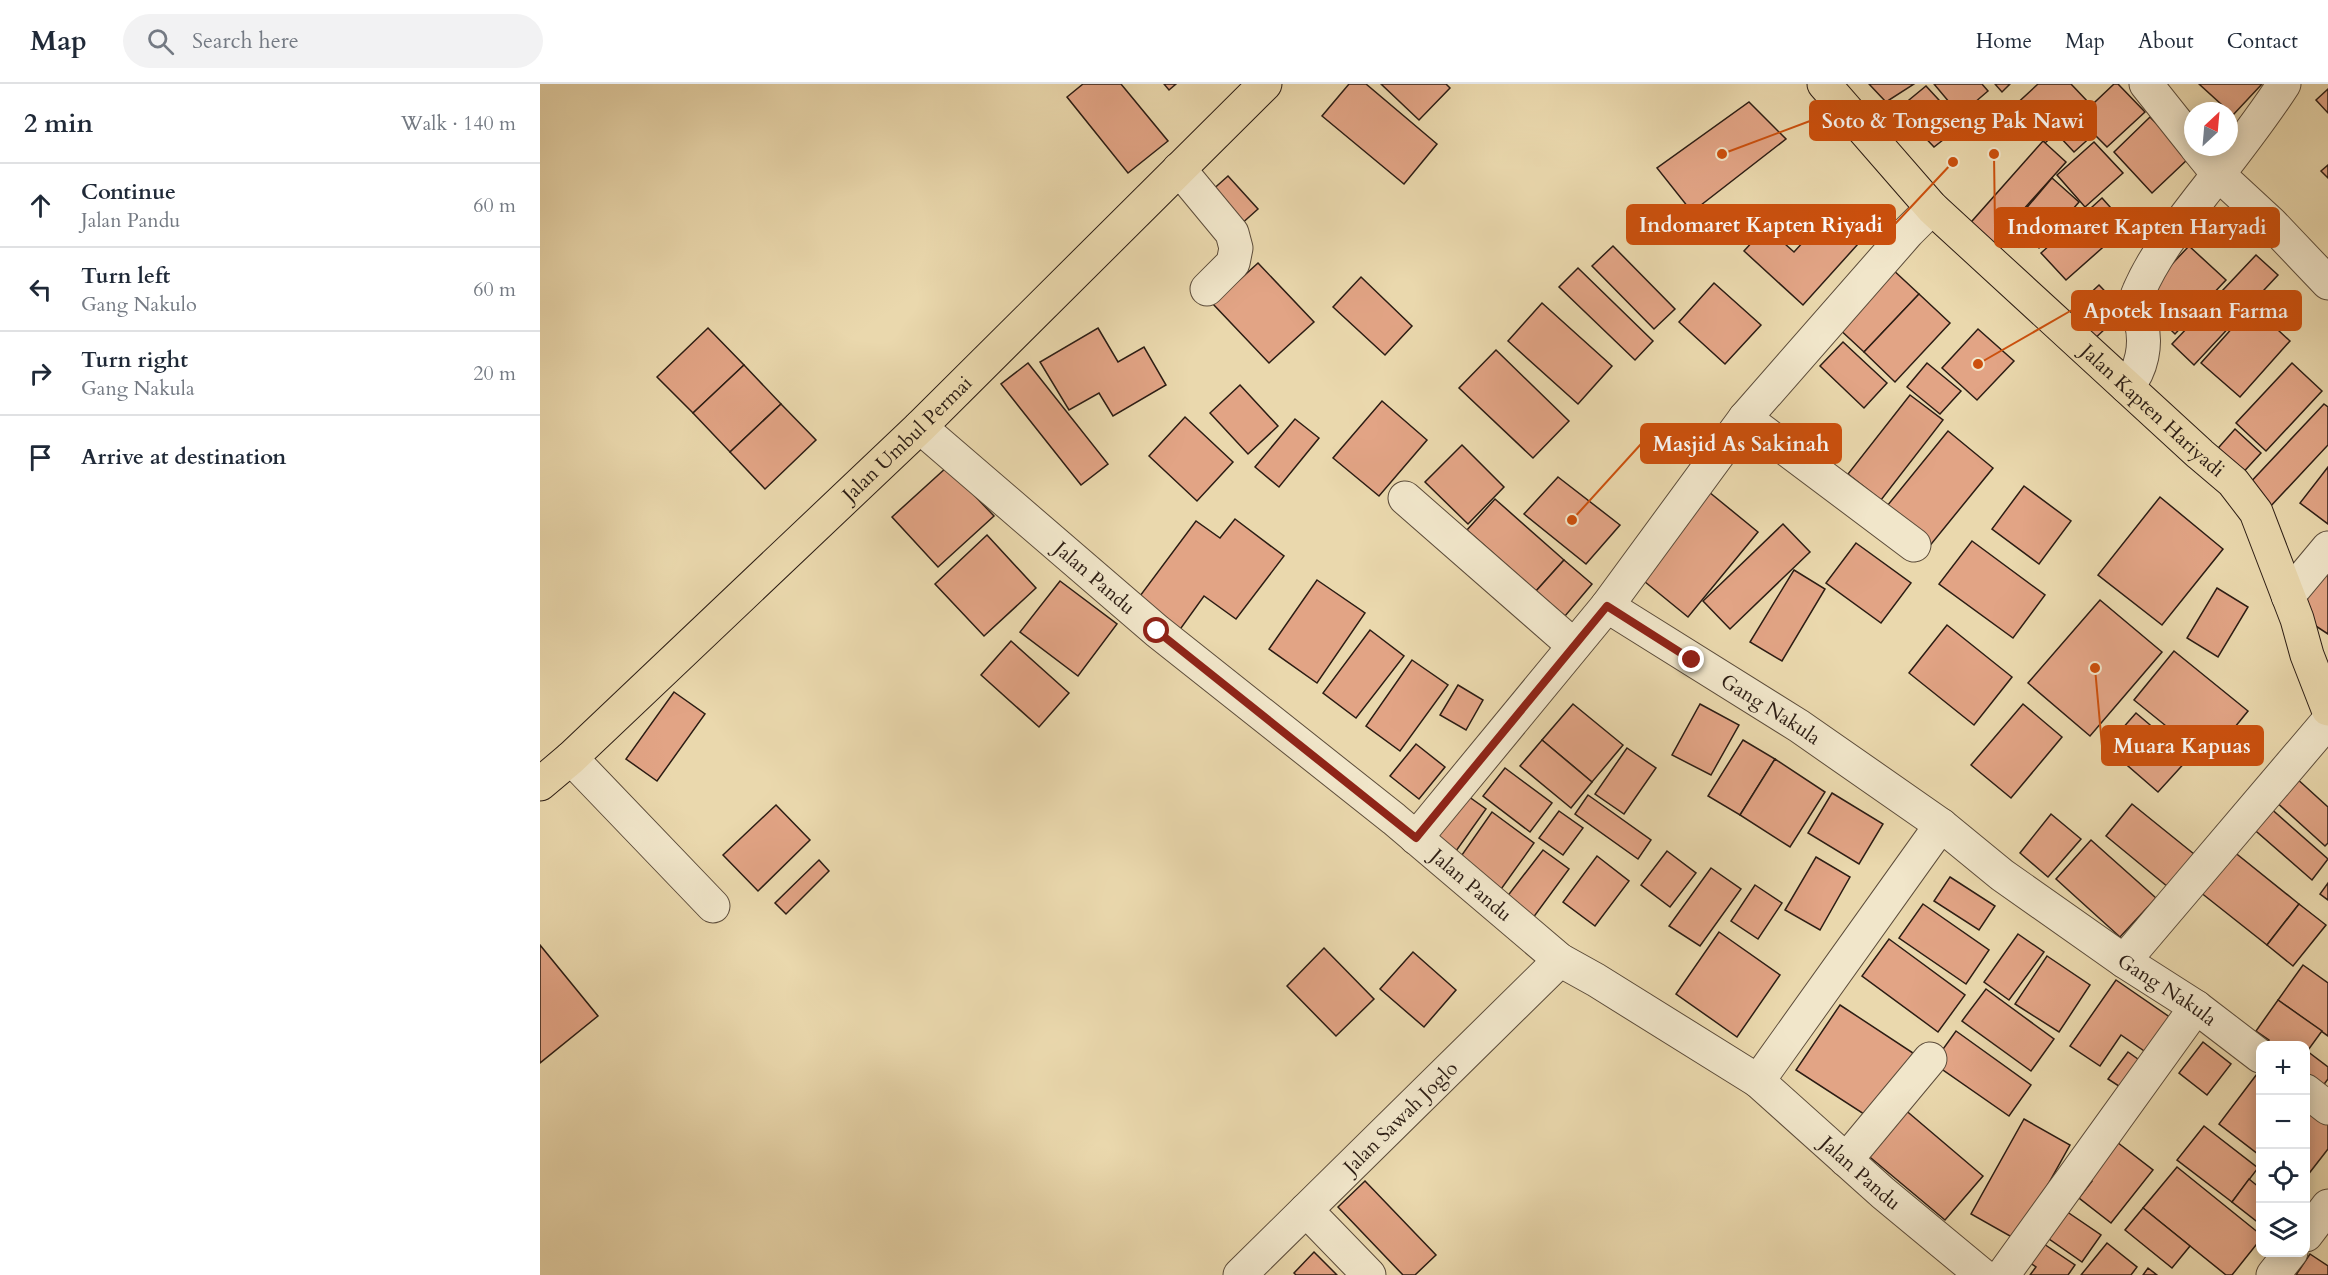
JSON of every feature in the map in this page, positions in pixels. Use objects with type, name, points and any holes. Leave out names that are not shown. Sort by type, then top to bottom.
[{"type":"main road","name":"Jalan Umbul Permai","points":[[540,784],[571,758],[920,427],[1265,84]]},
{"type":"main road","name":"Jalan Kapten Hariyadi","points":[[1824,84],[1932,208],[2233,482],[2256,512],[2328,709]]},
{"type":"street","points":[[2145,84],[2184,132]]},
{"type":"street","points":[[2127,387],[2141,363],[2144,346],[2141,322],[2135,309],[2138,292],[2179,224],[2261,119],[2284,84]]},
{"type":"street","points":[[2203,156],[2218,174],[2271,223],[2328,283]]},
{"type":"street","points":[[1179,169],[1232,233],[1236,248],[1233,263],[1207,289]]},
{"type":"street","points":[[1416,838],[1607,606],[1745,418],[1908,232],[1932,208]]},
{"type":"street","points":[[1745,418],[1914,545]]},
{"type":"street","name":"Jalan Pandu","points":[[920,427],[1157,631],[1416,838],[1560,960],[1596,980],[1758,1082],[1982,1275]]},
{"type":"street","points":[[1405,498],[1573,645]]},
{"type":"street","points":[[2288,596],[2328,548]]},
{"type":"street","name":"Gang Nakula","points":[[1607,606],[1800,726],[1941,825],[2002,875],[2124,961],[2196,1007],[2256,1053]]},
{"type":"street","points":[[2124,961],[2328,721]]},
{"type":"street","points":[[571,758],[713,906]]},
{"type":"street","points":[[1758,1082],[1941,825]]},
{"type":"street","name":"Jalan Sawah Joglo","points":[[1240,1275],[1560,960]]},
{"type":"street","points":[[2003,1275],[2196,1007]]},
{"type":"street","points":[[1846,1160],[1930,1059]]},
{"type":"street","points":[[2310,1094],[2328,1108]]},
{"type":"street","points":[[2310,1230],[2328,1206]]},
{"type":"street","points":[[1306,1210],[1369,1275]]},
{"type":"street","points":[[2273,1275],[2287,1257]]},
{"type":"building","points":[[1083,84],[1121,84],[1168,141],[1128,173],[1067,97]]},
{"type":"building","points":[[1164,84],[1176,84],[1169,90]]},
{"type":"building","points":[[1349,84],[1366,84],[1437,144],[1404,184],[1322,116]]},
{"type":"building","points":[[1381,84],[1446,84],[1450,88],[1419,120]]},
{"type":"building","points":[[1869,84],[1914,84],[1886,102]]},
{"type":"building","points":[[1934,84],[1982,84],[1988,91],[1960,115]]},
{"type":"building","points":[[1995,84],[2010,84],[2002,92]]},
{"type":"building","points":[[2038,84],[2071,84],[2089,103],[2045,143],[2012,108]]},
{"type":"building","points":[[2114,84],[2118,84],[2145,112],[2107,147],[2094,134],[2074,152],[2059,136]]},
{"type":"building","points":[[2199,84],[2262,84],[2238,110],[2238,102],[2219,102]]},
{"type":"building","points":[[1926,86],[1962,125],[1934,147],[1898,109]]},
{"type":"building","points":[[2328,89],[2328,113],[2316,100]]},
{"type":"building","points":[[1749,102],[1786,139],[1692,212],[1657,168]]},
{"type":"building","points":[[2150,117],[2184,153],[2184,156],[2189,158],[2152,193],[2114,152]]},
{"type":"building","points":[[2043,141],[2066,162],[1988,249],[1965,229]]},
{"type":"building","points":[[2094,142],[2123,173],[2085,207],[2057,175]]},
{"type":"building","points":[[2328,165],[2328,178],[2321,171]]},
{"type":"building","points":[[1228,176],[1258,209],[1239,226],[1209,193]]},
{"type":"building","points":[[2052,178],[2079,202],[2039,248],[2012,225]]},
{"type":"building","points":[[2102,198],[2127,226],[2066,280],[2041,253]]},
{"type":"building","points":[[1836,206],[1867,234],[1803,305],[1744,251],[1766,227],[1794,252]]},
{"type":"building","points":[[1613,246],[1675,309],[1654,329],[1592,266]]},
{"type":"building","points":[[2189,246],[2226,280],[2175,334],[2139,299]]},
{"type":"building","points":[[2256,255],[2278,275],[2194,365],[2172,344]]},
{"type":"building","points":[[1258,263],[1314,322],[1269,363],[1213,304]]},
{"type":"building","points":[[1578,268],[1653,341],[1635,360],[1559,287]]},
{"type":"building","points":[[1891,268],[1919,294],[1864,352],[1836,326]]},
{"type":"building","points":[[1361,277],[1412,326],[1385,355],[1333,307]]},
{"type":"building","points":[[1714,283],[1761,325],[1725,364],[1679,322]]},
{"type":"building","points":[[2099,285],[2124,311],[2089,344],[2064,318]]},
{"type":"building","points":[[1919,294],[1950,323],[1895,382],[1864,352]]},
{"type":"building","points":[[1542,303],[1612,366],[1578,404],[1508,341]]},
{"type":"building","points":[[2252,306],[2290,341],[2240,397],[2201,363]]},
{"type":"building","points":[[708,328],[744,365],[693,413],[657,377]]},
{"type":"building","points":[[1098,328],[1118,362],[1144,347],[1166,385],[1113,416],[1099,393],[1069,410],[1040,362]]},
{"type":"building","points":[[1978,329],[2014,361],[1977,400],[1942,368]]},
{"type":"building","points":[[1843,342],[1887,383],[1864,408],[1820,366]]},
{"type":"building","points":[[1496,350],[1569,421],[1533,458],[1459,388]]},
{"type":"building","points":[[1028,363],[1108,464],[1081,485],[1001,384]]},
{"type":"building","points":[[1927,363],[1961,391],[1940,414],[1907,387]]},
{"type":"building","points":[[2292,363],[2322,391],[2266,451],[2236,423]]},
{"type":"building","points":[[744,365],[781,404],[730,452],[693,413]]},
{"type":"building","points":[[1240,385],[1278,426],[1248,454],[1210,413]]},
{"type":"building","points":[[1910,395],[1943,420],[1881,500],[1848,474]]},
{"type":"building","points":[[1382,401],[1427,440],[1379,496],[1333,458]]},
{"type":"building","points":[[781,404],[816,440],[765,489],[730,452]]},
{"type":"building","points":[[2324,404],[2328,407],[2328,445],[2268,509],[2246,487]]},
{"type":"building","points":[[1185,417],[1233,462],[1197,501],[1149,456]]},
{"type":"building","points":[[1295,419],[1319,438],[1279,487],[1255,467]]},
{"type":"building","points":[[2235,429],[2261,453],[2237,479],[2212,455]]},
{"type":"building","points":[[1948,431],[1993,468],[1928,548],[1883,511]]},
{"type":"building","points":[[1462,445],[1504,487],[1468,524],[1425,482]]},
{"type":"building","points":[[947,467],[994,516],[938,567],[892,517]]},
{"type":"building","points":[[2328,467],[2328,524],[2300,503]]},
{"type":"building","points":[[1558,477],[1620,525],[1586,564],[1524,514]]},
{"type":"building","points":[[2024,486],[2071,521],[2039,564],[1992,529]]},
{"type":"building","points":[[1709,492],[1758,532],[1688,617],[1639,577]]},
{"type":"building","points":[[2160,497],[2223,549],[2162,625],[2098,575]]},
{"type":"building","points":[[1495,499],[1564,560],[1536,591],[1467,530]]},
{"type":"building","points":[[1235,519],[1284,556],[1236,619],[1204,596],[1176,635],[1134,604],[1196,521],[1220,538]]},
{"type":"building","points":[[1783,524],[1810,552],[1730,629],[1703,601]]},
{"type":"building","points":[[987,535],[1036,588],[984,636],[935,584]]},
{"type":"building","points":[[1972,541],[2045,595],[2013,638],[1939,584]]},
{"type":"building","points":[[1856,543],[1911,583],[1881,623],[1826,583]]},
{"type":"building","points":[[1564,560],[1592,584],[1565,616],[1536,591]]},
{"type":"building","points":[[2328,565],[2328,634],[2296,613]]},
{"type":"building","points":[[1794,570],[1825,589],[1782,661],[1750,642]]},
{"type":"building","points":[[1317,580],[1365,613],[1317,683],[1269,649]]},
{"type":"building","points":[[1060,581],[1117,624],[1078,676],[1020,632]]},
{"type":"building","points":[[2217,588],[2248,607],[2218,657],[2187,638]]},
{"type":"building","points":[[2100,600],[2162,652],[2090,736],[2028,683]]},
{"type":"building","points":[[1947,625],[2012,677],[1974,725],[1909,673]]},
{"type":"building","points":[[1370,630],[1404,656],[1356,718],[1323,693]]},
{"type":"building","points":[[1011,641],[1069,693],[1039,727],[981,675]]},
{"type":"building","points":[[2174,651],[2248,711],[2208,760],[2134,700]]},
{"type":"building","points":[[1412,660],[1448,685],[1400,751],[1366,726]]},
{"type":"building","points":[[1458,685],[1483,700],[1466,730],[1440,715]]},
{"type":"building","points":[[674,692],[705,714],[657,781],[626,759]]},
{"type":"building","points":[[1573,704],[1623,745],[1592,782],[1542,740]]},
{"type":"building","points":[[1700,704],[1739,725],[1711,775],[1672,755]]},
{"type":"building","points":[[2023,704],[2062,737],[2011,798],[1971,765]]},
{"type":"building","points":[[2136,713],[2189,758],[2158,792],[2106,747]]},
{"type":"building","points":[[1542,740],[1592,782],[1571,808],[1520,766]]},
{"type":"building","points":[[1743,740],[1775,759],[1740,815],[1708,796]]},
{"type":"building","points":[[1416,744],[1445,767],[1419,799],[1390,776]]},
{"type":"building","points":[[1627,748],[1656,768],[1624,814],[1595,794]]},
{"type":"building","points":[[1775,759],[1825,792],[1790,847],[1740,815]]},
{"type":"building","points":[[1505,768],[1552,803],[1530,832],[1483,796]]},
{"type":"building","points":[[2295,777],[2328,807],[2328,843],[2325,846],[2274,800]]},
{"type":"building","points":[[1458,789],[1486,809],[1456,851],[1428,832]]},
{"type":"building","points":[[1832,793],[1883,824],[1859,864],[1808,833]]},
{"type":"building","points":[[1588,795],[1651,840],[1638,859],[1575,814]]},
{"type":"building","points":[[2132,804],[2194,854],[2168,887],[2106,836]]},
{"type":"building","points":[[776,805],[810,840],[758,891],[723,855]]},
{"type":"building","points":[[2268,806],[2328,859],[2312,880],[2250,826]]},
{"type":"building","points":[[1559,811],[1583,828],[1563,855],[1539,838]]},
{"type":"building","points":[[1492,812],[1534,843],[1499,892],[1457,862]]},
{"type":"building","points":[[2051,814],[2081,839],[2048,877],[2020,853]]},
{"type":"building","points":[[2091,840],[2156,898],[2120,937],[2056,879]]},
{"type":"building","points":[[1543,850],[1569,869],[1530,922],[1503,902]]},
{"type":"building","points":[[1667,851],[1696,873],[1670,907],[1641,885]]},
{"type":"building","points":[[2233,851],[2299,904],[2267,945],[2200,892]]},
{"type":"building","points":[[1597,856],[1629,881],[1595,926],[1563,902]]},
{"type":"building","points":[[1816,857],[1850,877],[1820,930],[1785,910]]},
{"type":"building","points":[[819,860],[829,871],[786,914],[775,903]]},
{"type":"building","points":[[1711,868],[1741,889],[1700,946],[1669,926]]},
{"type":"building","points":[[1950,877],[1995,906],[1979,930],[1934,901]]},
{"type":"building","points":[[2328,883],[2328,900],[2320,894]]},
{"type":"building","points":[[1755,885],[1782,903],[1758,939],[1731,921]]},
{"type":"building","points":[[1923,904],[1989,950],[1966,984],[1899,938]]},
{"type":"building","points":[[2299,904],[2326,925],[2293,966],[2267,945]]},
{"type":"building","points":[[1719,932],[1780,975],[1737,1037],[1676,994]]},
{"type":"building","points":[[2018,934],[2044,952],[2009,1000],[1984,982]]},
{"type":"building","points":[[1889,939],[1965,995],[1938,1032],[1862,976]]},
{"type":"building","points":[[540,945],[598,1016],[540,1063]]},
{"type":"building","points":[[1324,948],[1374,999],[1336,1036],[1287,986]]},
{"type":"building","points":[[1413,952],[1456,990],[1424,1027],[1380,989]]},
{"type":"building","points":[[2047,956],[2090,985],[2059,1032],[2015,1004]]},
{"type":"building","points":[[2303,965],[2328,983],[2328,1036],[2278,1000]]},
{"type":"building","points":[[2116,980],[2174,1020],[2150,1055],[2121,1035],[2100,1066],[2070,1046]]},
{"type":"building","points":[[1986,989],[2054,1039],[2031,1071],[1962,1021]]},
{"type":"building","points":[[2278,1000],[2322,1031],[2310,1048],[2310,1041],[2268,1041],[2256,1031]]},
{"type":"building","points":[[1840,1005],[1913,1053],[1870,1118],[1796,1070]]},
{"type":"building","points":[[1956,1031],[2031,1085],[2009,1116],[1933,1063]]},
{"type":"building","points":[[2203,1042],[2231,1064],[2207,1095],[2179,1073]]},
{"type":"building","points":[[2128,1052],[2149,1067],[2131,1094],[2108,1079]]},
{"type":"building","points":[[2310,1053],[2328,1067],[2328,1079],[2316,1095],[2310,1091]]},
{"type":"building","points":[[2256,1075],[2256,1152],[2219,1124]]},
{"type":"building","points":[[2310,1101],[2328,1116],[2328,1149],[2310,1172]]},
{"type":"building","points":[[1903,1108],[1983,1176],[1945,1220],[1865,1153]]},
{"type":"building","points":[[2024,1119],[2070,1145],[2017,1240],[1971,1214]]},
{"type":"building","points":[[2204,1126],[2256,1166],[2256,1171],[2232,1202],[2177,1160]]},
{"type":"building","points":[[2113,1139],[2153,1170],[2111,1223],[2079,1198],[2092,1181],[2085,1175]]},
{"type":"building","points":[[2177,1167],[2256,1231],[2256,1245],[2232,1275],[2226,1275],[2143,1208]]},
{"type":"building","points":[[2249,1179],[2256,1185],[2256,1221],[2232,1202]]},
{"type":"building","points":[[1365,1181],[1436,1255],[1415,1275],[1403,1275],[1338,1207]]},
{"type":"building","points":[[2060,1207],[2101,1235],[2082,1262],[2042,1234]]},
{"type":"building","points":[[2143,1208],[2190,1246],[2172,1268],[2125,1230]]},
{"type":"building","points":[[2038,1240],[2075,1265],[2068,1275],[2030,1275],[2036,1267],[2025,1259]]},
{"type":"building","points":[[2107,1243],[2137,1267],[2131,1275],[2081,1275]]},
{"type":"building","points":[[1314,1252],[1337,1275],[1296,1275],[1294,1273]]},
{"type":"building","points":[[2310,1254],[2328,1266],[2328,1275],[2296,1275]]},
{"type":"building","points":[[2148,1268],[2157,1275],[2143,1275]]},
{"type":"place","name":"Soto & Tongseng Pak Nawi","points":[[1722,154]]},
{"type":"place","name":"Indomaret Kapten Haryadi","points":[[1994,154]]},
{"type":"place","name":"Indomaret Kapten Riyadi","points":[[1953,162]]},
{"type":"place","name":"Apotek Insaan Farma","points":[[1978,364]]},
{"type":"place","name":"Masjid As Sakinah","points":[[1572,520]]},
{"type":"place","name":"Muara Kapuas","points":[[2095,668]]},
{"type":"route","points":[[1157,631],[1416,838],[1607,606],[1692,660]]}]
